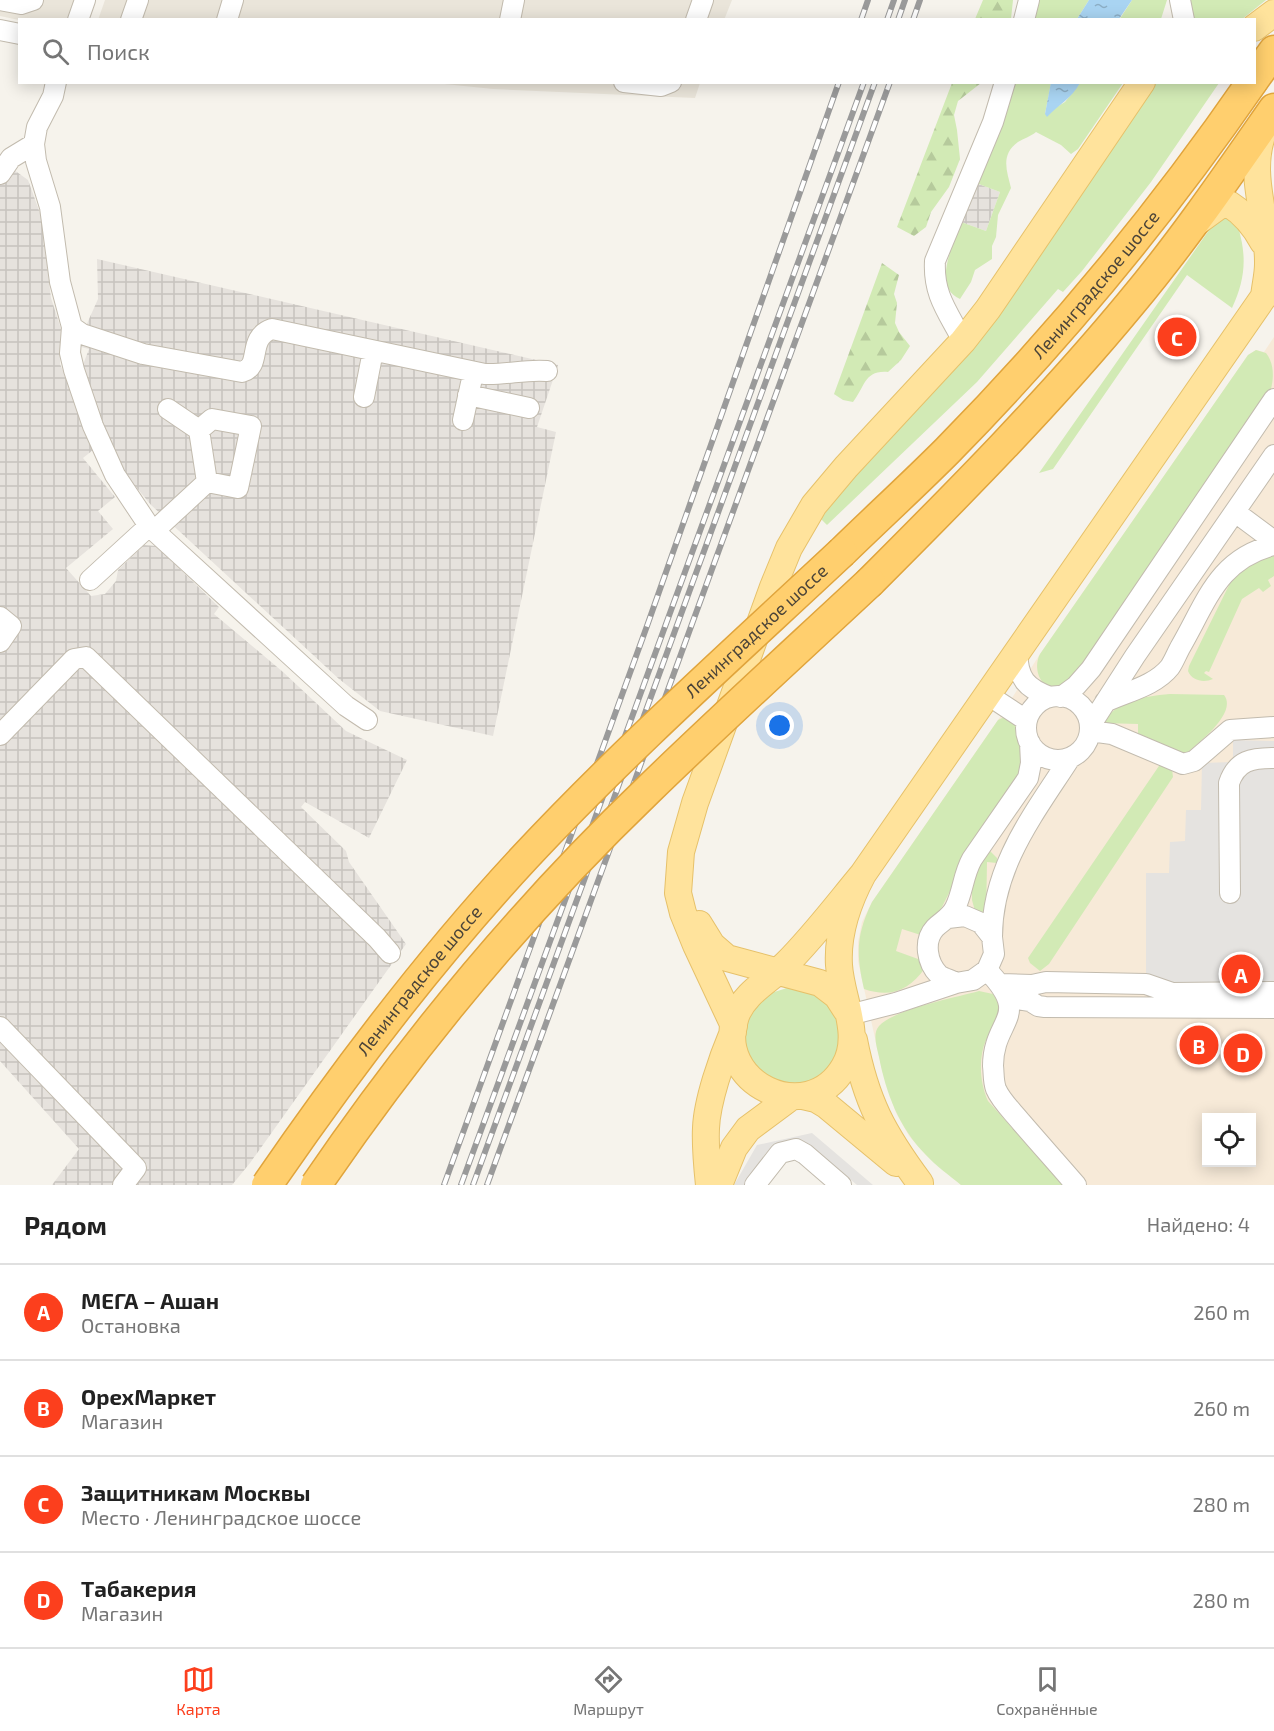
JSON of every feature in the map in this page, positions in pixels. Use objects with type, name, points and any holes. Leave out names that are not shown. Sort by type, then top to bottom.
[{"type":"highway","name":"Ленинградское шоссе","points":[[1256,75],[1274,51]]},
{"type":"highway","name":"Ленинградское шоссе","points":[[267,1185],[380,1026],[456,934],[517,866],[623,757],[842,552],[947,450],[1104,278],[1178,186],[1247,87]]},
{"type":"highway","name":"Ленинградское шоссе","points":[[316,1185],[412,1054],[482,967],[550,891],[647,791],[870,582],[974,478],[1067,377],[1131,303],[1190,228],[1273,110]]},
{"type":"main road","points":[[1256,26],[1274,13]]},
{"type":"main road","points":[[921,1184],[826,1105],[816,1099],[770,1092],[761,1088],[745,1073],[735,1053],[733,1029],[682,913],[678,892],[681,852],[695,803],[773,587],[789,548],[814,505],[846,467],[963,341],[988,309],[1141,84]]},
{"type":"main road","points":[[709,1185],[706,1159],[708,1110],[726,1047],[741,1006],[747,997],[780,977],[863,874],[1269,290],[1267,249],[1256,178],[1256,156],[1273,110]]},
{"type":"main road","points":[[1190,228],[1219,206],[1229,204],[1245,216],[1256,229],[1267,249]]},
{"type":"main road","points":[[681,852],[683,883],[698,922],[712,945],[727,958],[780,977],[820,983],[837,996],[851,1025],[849,1057],[839,1075],[823,1089],[797,1096],[748,1129],[734,1148],[719,1185]]},
{"type":"main road","points":[[863,874],[846,911],[839,949],[840,980],[858,1064],[875,1114],[890,1141],[921,1184]]},
{"type":"street","points":[[0,0],[21,4],[33,0]]},
{"type":"street","points":[[79,18],[86,0]]},
{"type":"street","points":[[133,18],[138,0]]},
{"type":"street","points":[[228,18],[233,0]]},
{"type":"street","points":[[510,18],[514,0]]},
{"type":"street","points":[[697,18],[703,0]]},
{"type":"street","points":[[1024,18],[1029,0]]},
{"type":"street","points":[[1176,18],[1180,0]]},
{"type":"street","points":[[1180,0],[1183,18]]},
{"type":"street","points":[[0,30],[18,34]]},
{"type":"street","points":[[56,84],[53,96],[38,128],[34,144],[36,161],[50,207],[60,282],[72,327],[70,353],[72,362],[93,426],[115,475],[151,529],[346,706],[367,720]]},
{"type":"street","points":[[642,84],[661,86],[666,84]]},
{"type":"street","points":[[963,341],[936,289],[935,261],[993,122],[1004,84]]},
{"type":"street","points":[[0,174],[11,158],[34,144]]},
{"type":"street","points":[[72,327],[82,334],[143,354],[242,372],[252,365],[258,339],[264,332],[272,329],[473,372],[499,375],[523,370],[548,371]]},
{"type":"street","points":[[364,397],[373,351]]},
{"type":"street","points":[[463,420],[473,372]]},
{"type":"street","points":[[468,395],[530,408]]},
{"type":"street","points":[[1274,399],[1091,669],[1076,686],[1036,704],[1026,720],[1027,739],[1038,754],[1055,760],[1070,758],[1086,744],[1090,728],[1106,702],[1274,455]]},
{"type":"street","points":[[168,409],[199,430],[207,482]]},
{"type":"street","points":[[199,430],[212,419],[251,426],[238,488],[207,482]]},
{"type":"street","points":[[90,580],[207,482]]},
{"type":"street","points":[[1106,702],[1154,681],[1169,667],[1217,580],[1242,557],[1274,543],[1235,512]]},
{"type":"street","points":[[0,617],[11,626],[0,642]]},
{"type":"street","points":[[1017,652],[1021,678],[1034,691],[1055,697],[1070,698],[1084,709],[1090,728]]},
{"type":"street","points":[[0,735],[74,659],[86,657],[390,953]]},
{"type":"street","points":[[988,695],[1026,720]]},
{"type":"street","points":[[1090,728],[1112,734],[1183,764],[1194,761],[1230,730],[1274,728]]},
{"type":"street","points":[[956,982],[940,976],[930,962],[927,945],[934,929],[948,918],[958,900],[967,868],[1028,778],[1032,763],[1030,743]]},
{"type":"street","points":[[851,1025],[896,1004],[956,982],[973,981],[987,970],[994,954],[992,922],[1000,879],[1010,855],[1070,758]]},
{"type":"street","points":[[1230,893],[1229,783],[1236,769],[1244,762],[1251,759],[1274,758]]},
{"type":"street","points":[[948,918],[965,916],[981,923],[992,937]]},
{"type":"street","points":[[987,970],[1005,991],[1045,1007],[1145,1007],[1271,997]]},
{"type":"street","points":[[1005,991],[1046,982],[1146,984],[1172,993],[1271,997]]},
{"type":"street","points":[[1005,991],[1009,1015],[993,1050],[996,1089],[1010,1109],[1076,1185]]},
{"type":"street","points":[[0,1027],[136,1168],[123,1185]]},
{"type":"street","points":[[755,1185],[780,1153],[796,1149],[841,1185]]},
{"type":"shaded area","points":[[0,0],[76,0],[70,16],[67,18],[18,20],[0,16]]},
{"type":"shaded area","points":[[105,0],[732,0],[725,18],[99,18]]},
{"type":"shaded area","points":[[445,84],[700,84],[695,98],[493,89]]},
{"type":"shaded area","points":[[0,160],[28,180],[41,216],[51,298],[61,329],[60,364],[93,450],[83,458],[115,497],[98,511],[113,529],[66,568],[91,596],[105,594],[116,581],[118,570],[144,545],[156,546],[219,607],[214,614],[283,672],[346,731],[407,760],[369,838],[305,802],[301,807],[346,851],[349,862],[406,944],[232,1185],[52,1185],[79,1149],[0,1061]]},
{"type":"shaded area","points":[[976,183],[1000,192],[986,231],[961,222]]},
{"type":"shaded area","points":[[97,259],[558,365],[537,427],[556,432],[493,736],[380,711],[339,679],[151,505],[126,475],[113,450],[81,370],[89,349],[77,346],[98,299]]},
{"type":"shaded area","points":[[1274,337],[1274,1185],[961,1185],[926,1155],[909,1136],[896,1113],[882,1070],[858,961],[858,942],[862,922],[872,902],[998,720],[1040,654],[1248,355],[1256,350],[1264,352]]},
{"type":"shaded area","points":[[1233,740],[1274,741],[1274,988],[1212,988],[1146,981],[1146,873],[1169,873],[1170,842],[1185,841],[1186,810],[1201,810],[1202,763],[1233,762]]},
{"type":"shaded area","points":[[812,1133],[873,1185],[857,1185],[807,1143],[766,1153],[748,1185],[734,1185],[757,1145]]},
{"type":"green space","points":[[983,0],[1013,0],[1011,18],[975,18]]},
{"type":"green space","points":[[1038,0],[1089,0],[1078,18],[1032,18]]},
{"type":"green space","points":[[1132,0],[1167,0],[1161,18],[1120,18]]},
{"type":"green space","points":[[1187,0],[1266,0],[1244,18],[1193,18]]},
{"type":"green space","points":[[952,84],[980,84],[958,101],[954,115],[960,159],[949,187],[931,212],[926,227],[914,236],[897,227]]},
{"type":"green space","points":[[1011,84],[1051,84],[1045,114],[1065,102],[1079,84],[1122,84],[1078,149],[1071,154],[1061,145],[1036,132],[1012,147],[1006,164],[1011,188],[998,215],[992,259],[975,270],[971,282],[960,299],[951,293],[946,275],[950,252],[961,222],[986,231],[1000,192],[976,183]]},
{"type":"green space","points":[[1152,84],[1218,84],[1151,182],[1082,271],[1063,292],[1058,289],[977,382],[827,525],[821,519]]},
{"type":"green space","points":[[1221,213],[1235,218],[1242,241],[1243,274],[1232,308],[1187,275],[1053,469],[1039,473]]},
{"type":"green space","points":[[882,263],[899,275],[894,294],[897,303],[895,323],[910,346],[901,360],[888,372],[880,372],[870,377],[853,402],[843,400],[834,394]]},
{"type":"green space","points":[[1256,350],[1266,353],[1271,361],[1273,375],[1271,389],[1076,677],[1062,687],[1053,688],[1043,683],[1037,666],[1040,654],[1248,355]]},
{"type":"green space","points":[[1271,555],[1274,556],[1274,576],[1268,580],[1271,586],[1263,592],[1259,588],[1242,599],[1209,672],[1204,673],[1213,679],[1202,681],[1195,679],[1188,671],[1189,666],[1234,575]]},
{"type":"green space","points":[[1224,695],[1227,702],[1226,710],[1215,727],[1186,754],[1180,756],[1138,736],[1138,724],[1101,723],[1124,704],[1150,696]]},
{"type":"green space","points":[[1004,717],[1016,722],[1023,733],[1023,769],[952,887],[927,937],[902,929],[896,951],[918,959],[923,946],[925,968],[906,987],[898,990],[882,993],[864,989],[859,945],[863,925],[872,902],[998,720]]},
{"type":"green space","points":[[1161,763],[1172,769],[1173,777],[1049,964],[1040,971],[1030,963],[1028,958]]},
{"type":"green space","points":[[989,850],[997,858],[997,863],[987,862],[986,921],[975,911],[972,900],[972,874]]},
{"type":"green space","points":[[787,988],[800,989],[822,999],[837,1017],[840,1028],[841,1040],[830,1070],[797,1088],[760,1077],[742,1042],[748,1014],[768,994]]},
{"type":"green space","points":[[979,991],[993,994],[1000,1011],[998,1025],[983,1047],[982,1079],[988,1101],[1063,1185],[961,1185],[934,1163],[917,1145],[895,1109],[885,1084],[876,1045],[875,1037],[879,1026],[911,1009]]},
{"type":"water","points":[[1089,0],[1132,0],[1120,18],[1078,18]]},
{"type":"water","points":[[1051,84],[1079,84],[1047,117],[1045,114]]},
{"type":"railway","points":[[862,18],[868,0]]},
{"type":"railway","points":[[888,18],[894,0]]},
{"type":"railway","points":[[899,18],[905,0]]},
{"type":"railway","points":[[914,18],[920,0]]},
{"type":"railway","points":[[444,1185],[647,626],[838,84]]},
{"type":"railway","points":[[461,1185],[863,84]]},
{"type":"railway","points":[[473,1185],[874,84]]},
{"type":"railway","points":[[487,1185],[889,84]]},
{"type":"place","name":"Защитникам Москвы","points":[[1177,337]]},
{"type":"place","name":"МЕГА – Ашан","points":[[1241,974]]},
{"type":"place","name":"ОрехМаркет","points":[[1199,1045]]},
{"type":"place","name":"Табакерия","points":[[1243,1053]]}]
